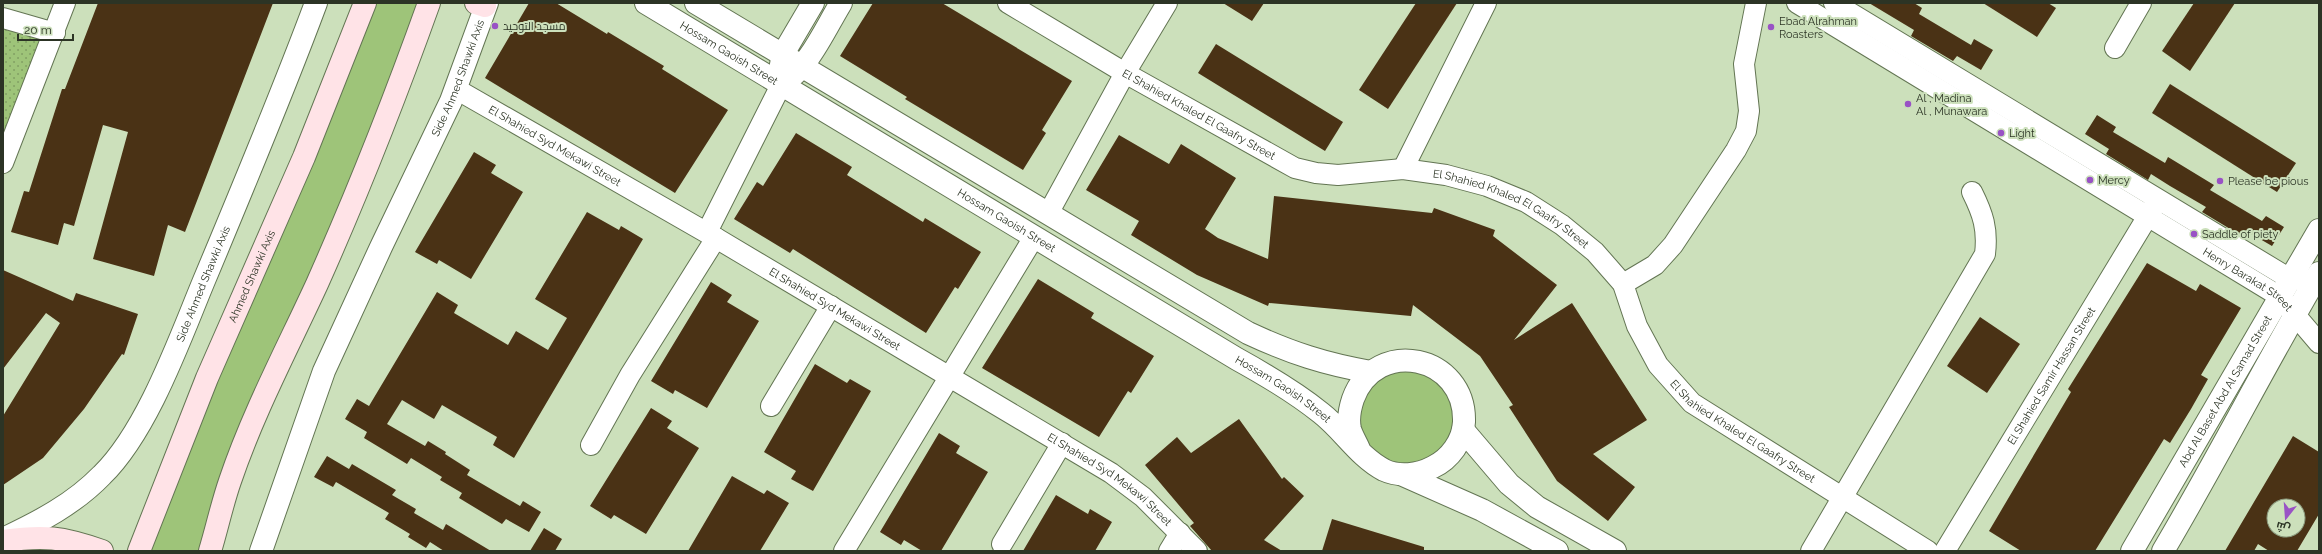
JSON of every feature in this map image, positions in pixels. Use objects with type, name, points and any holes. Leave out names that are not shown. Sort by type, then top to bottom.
[{"type":"main road","name":"Ahmed Shawki Axis","points":[[139,551],[204,386],[304,157],[365,3]]},
{"type":"main road","points":[[210,551],[230,481],[269,384],[316,284],[356,193],[398,90],[429,3]]},
{"type":"main road","points":[[3,540],[34,536],[69,540],[102,551]]},
{"type":"street","points":[[3,163],[55,34],[65,3]]},
{"type":"street","name":"Side Ahmed Shawki Axis","points":[[3,540],[70,503],[97,480],[130,441],[150,403],[193,307],[286,85],[316,3]]},
{"type":"street","name":"Hossam Gaoish Street","points":[[646,3],[781,86],[1281,384],[1322,414],[1359,449]]},
{"type":"street","points":[[696,3],[1049,212],[1248,333],[1287,351],[1315,360],[1371,372]]},
{"type":"street","points":[[781,86],[780,70],[783,54],[813,3]]},
{"type":"street","points":[[590,445],[711,235],[781,86],[793,77],[802,66],[841,3]]},
{"type":"street","name":"El Shahied Khaled El Gaafry Street","points":[[1008,3],[1125,73],[1295,168],[1316,173],[1338,175],[1403,169],[1446,175],[1487,186],[1526,202],[1562,225],[1595,252],[1623,284],[1637,326],[1658,365],[1692,403],[1928,551]]},
{"type":"street","points":[[1049,212],[1125,73],[1167,3]]},
{"type":"street","points":[[1403,169],[1486,3]]},
{"type":"street","points":[[1623,284],[1655,265],[1673,245],[1736,150],[1746,131],[1749,110],[1744,64],[1756,3]]},
{"type":"street","name":"Henry Barakat Street","points":[[1797,3],[2148,216],[2285,288]]},
{"type":"street","name":"Henry Barakat Street","points":[[1834,3],[2158,200],[2285,288],[2294,314],[2319,343]]},
{"type":"street","points":[[2115,48],[2142,3]]},
{"type":"street","name":"Side Ahmed Shawki Axis","points":[[261,551],[324,371],[456,89],[483,4]]},
{"type":"street","points":[[3,18],[55,34]]},
{"type":"street","name":"El Shahied Syd Mekawi Street","points":[[456,89],[711,235],[1062,443],[1143,497],[1197,551]]},
{"type":"street","points":[[1811,551],[1985,254],[1987,236],[1980,209],[1972,192]]},
{"type":"street","name":"El Shahied Samir Hassan Street","points":[[1945,551],[2158,200]]},
{"type":"street","name":"Abd Al Baset Abd Al Samad Street","points":[[2132,551],[2319,230]]},
{"type":"street","points":[[844,551],[1034,237]]},
{"type":"street","points":[[2285,288],[2318,277]]},
{"type":"street","name":"Abd Al Baset Abd Al Samad Street","points":[[2163,551],[2193,501],[2294,314],[2318,277]]},
{"type":"street","points":[[771,406],[831,306]]},
{"type":"street","points":[[1402,474],[1422,473],[1441,464],[1456,449],[1464,430],[1464,410],[1458,390],[1446,375],[1429,364],[1409,360],[1389,362],[1371,372],[1357,388],[1350,408],[1350,429],[1359,449],[1370,462],[1385,470],[1402,474],[1482,510],[1557,551]]},
{"type":"street","points":[[1464,430],[1509,484],[1537,507],[1615,551]]},
{"type":"street","points":[[1002,544],[1062,443]]},
{"type":"street","points":[[1169,551],[1180,533]]},
{"type":"green space","points":[[365,3],[429,3],[210,551],[139,551]]},
{"type":"green space","points":[[3,18],[55,33],[3,163]]},
{"type":"green space","points":[[1409,360],[1458,390],[1456,449],[1402,474],[1359,449],[1357,388]]},
{"type":"building","points":[[98,3],[273,3],[185,232],[168,225],[154,276],[93,259],[128,132],[103,125],[74,226],[64,223],[58,245],[11,232],[24,191],[29,192],[62,89],[65,89]]},
{"type":"building","points":[[529,3],[556,3],[664,66],[662,69],[728,110],[675,193],[485,78]]},
{"type":"building","points":[[873,3],[942,3],[1072,81],[1042,130],[1046,133],[1023,170],[905,99],[907,97],[840,56]]},
{"type":"building","points":[[1223,3],[1264,3],[1252,21]]},
{"type":"building","points":[[1416,3],[1457,3],[1388,109],[1359,90]]},
{"type":"building","points":[[1869,3],[1914,3],[1922,8],[1919,14],[1971,45],[1974,39],[1993,50],[1981,70],[1957,56],[1953,61],[1911,36],[1914,30]]},
{"type":"building","points":[[1983,3],[2048,3],[2056,8],[2037,37]]},
{"type":"building","points":[[2194,3],[2235,3],[2190,71],[2162,51]]},
{"type":"building","points":[[1216,44],[1343,122],[1325,151],[1198,73]]},
{"type":"building","points":[[2170,84],[2296,163],[2277,192],[2152,113]]},
{"type":"building","points":[[2097,115],[2116,127],[2113,132],[2165,163],[2168,157],[2214,185],[2210,190],[2262,221],[2266,216],[2284,227],[2272,246],[2248,232],[2245,238],[2202,212],[2206,207],[2151,174],[2148,180],[2106,154],[2109,149],[2085,134]]},
{"type":"building","points":[[796,133],[852,167],[847,175],[923,222],[925,218],[981,252],[958,289],[955,287],[926,333],[793,249],[790,253],[734,219],[757,182],[763,186]]},
{"type":"building","points":[[1119,135],[1169,164],[1181,144],[1236,178],[1205,229],[1218,238],[1268,259],[1274,196],[1432,213],[1434,208],[1495,230],[1493,236],[1557,285],[1514,340],[1572,303],[1647,420],[1593,454],[1635,487],[1608,521],[1557,481],[1509,407],[1513,405],[1480,356],[1413,305],[1411,316],[1269,303],[1268,306],[1197,275],[1131,235],[1139,221],[1086,190]]},
{"type":"building","points":[[474,152],[496,165],[491,173],[523,192],[471,279],[439,260],[437,264],[415,252]]},
{"type":"building","points":[[587,212],[619,230],[621,226],[643,239],[514,458],[493,445],[497,437],[442,405],[434,419],[402,400],[387,424],[425,446],[428,441],[470,470],[467,475],[520,506],[523,501],[541,512],[529,532],[506,519],[502,524],[459,498],[462,493],[440,480],[442,477],[411,458],[407,464],[364,438],[367,432],[345,419],[357,399],[369,406],[437,292],[458,305],[454,313],[508,345],[516,331],[548,350],[567,318],[535,299]]},
{"type":"building","points":[[2147,263],[2196,291],[2200,284],[2241,308],[2201,375],[2208,379],[2191,409],[2170,443],[2164,439],[2095,551],[2021,551],[1989,531],[2071,392],[2068,389]]},
{"type":"building","points":[[3,270],[73,301],[76,293],[138,314],[124,355],[122,354],[84,409],[43,458],[3,485],[3,416],[60,323],[46,313],[3,369]]},
{"type":"building","points":[[1038,279],[1094,313],[1091,318],[1154,356],[1131,393],[1128,391],[1099,437],[982,368]]},
{"type":"building","points":[[711,282],[732,295],[727,302],[759,321],[707,408],[675,390],[673,394],[651,381]]},
{"type":"building","points":[[1980,317],[2020,344],[1987,393],[1947,366]]},
{"type":"building","points":[[815,364],[847,383],[850,379],[871,391],[813,491],[791,479],[796,471],[764,452]]},
{"type":"building","points":[[651,408],[672,421],[667,428],[699,448],[646,534],[614,515],[611,519],[590,506]]},
{"type":"building","points":[[1239,419],[1282,479],[1284,477],[1304,496],[1264,540],[1282,551],[1212,551],[1190,526],[1194,523],[1145,465],[1177,437],[1191,453]]},
{"type":"building","points":[[939,433],[960,446],[956,453],[988,472],[941,551],[922,551],[904,540],[901,545],[880,532]]},
{"type":"building","points":[[2293,436],[2319,452],[2319,514],[2306,536],[2306,498],[2266,498],[2266,538],[2305,538],[2297,551],[2269,551],[2258,544],[2254,551],[2225,551]]},
{"type":"building","points":[[327,456],[349,469],[352,464],[396,490],[392,495],[416,509],[414,513],[443,530],[446,524],[491,551],[444,551],[430,542],[426,548],[408,537],[410,534],[385,519],[389,513],[336,482],[333,487],[314,477]]},
{"type":"building","points":[[732,476],[764,494],[767,490],[789,503],[760,551],[688,551]]},
{"type":"building","points":[[1056,495],[1088,514],[1090,509],[1112,522],[1095,551],[1023,551]]},
{"type":"building","points":[[1332,519],[1424,547],[1424,551],[1322,551]]},
{"type":"building","points":[[544,528],[562,539],[555,551],[530,551]]},
{"type":"place","name":"مسجد التوحيد","points":[[495,26]]},
{"type":"place","name":"Ebad Alrahman Roasters","points":[[1771,27]]},
{"type":"place","name":"Al , Madina Al , Munawara","points":[[1908,104]]},
{"type":"place","name":"Light","points":[[2001,133]]},
{"type":"place","name":"Mercy","points":[[2090,180]]},
{"type":"place","name":"Please be pious","points":[[2220,181]]},
{"type":"place","name":"Saddle of piety","points":[[2194,234]]}]
